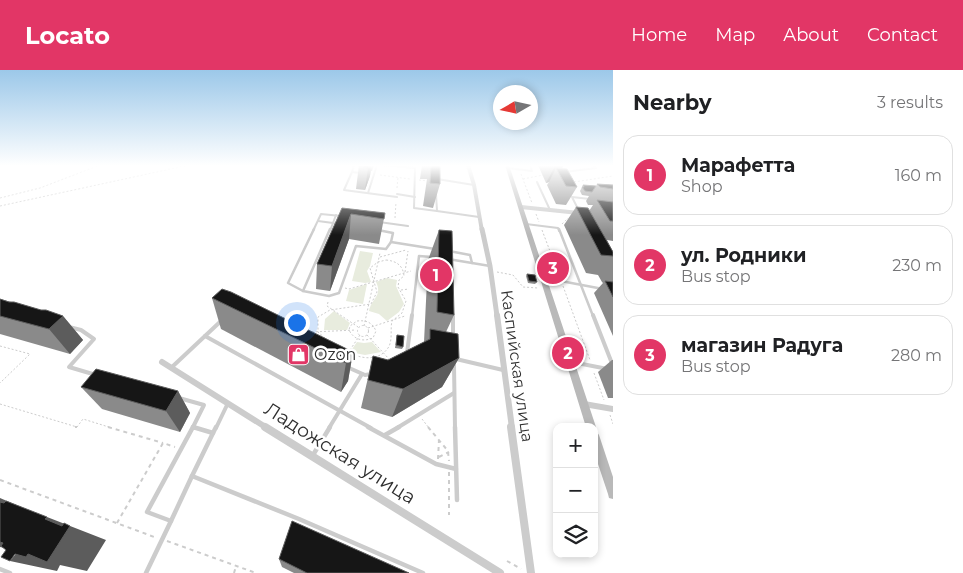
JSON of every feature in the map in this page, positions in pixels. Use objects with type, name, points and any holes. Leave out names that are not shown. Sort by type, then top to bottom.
[{"type":"main road","points":[[515,188],[591,423]]},
{"type":"main road","points":[[598,448],[613,493]]},
{"type":"street","name":"Каспийская улица","points":[[474,188],[490,268],[531,573]]},
{"type":"street","points":[[521,207],[589,214]]},
{"type":"street","name":"Ладожская улица","points":[[162,362],[500,573]]},
{"type":"street","points":[[584,404],[610,409]]},
{"type":"lane","points":[[345,188],[344,190],[368,193],[415,196]]},
{"type":"lane","points":[[368,193],[369,188]]},
{"type":"lane","points":[[415,188],[414,208],[479,217]]},
{"type":"lane","points":[[540,188],[550,210]]},
{"type":"lane","points":[[436,192],[437,211]]},
{"type":"lane","points":[[580,219],[572,197],[593,199]]},
{"type":"lane","points":[[346,217],[322,214],[288,283],[303,291],[330,296],[340,292],[356,246],[386,249],[391,242],[394,224]]},
{"type":"lane","points":[[303,291],[336,215]]},
{"type":"lane","points":[[318,221],[341,224]]},
{"type":"lane","points":[[375,221],[408,226]]},
{"type":"lane","points":[[526,224],[558,228],[613,368],[572,362]]},
{"type":"lane","points":[[376,230],[393,232]]},
{"type":"lane","points":[[391,242],[469,254],[472,263]]},
{"type":"lane","points":[[393,364],[406,357],[420,255],[436,257]]},
{"type":"lane","points":[[444,259],[451,262],[472,263],[490,268]]},
{"type":"lane","points":[[545,278],[605,289]]},
{"type":"lane","points":[[452,312],[453,341]]},
{"type":"lane","points":[[172,367],[226,316]]},
{"type":"lane","points":[[63,325],[81,330],[94,339],[69,367],[104,377]]},
{"type":"lane","points":[[205,336],[438,464],[456,470]]},
{"type":"lane","points":[[408,348],[416,350]]},
{"type":"lane","points":[[453,351],[457,500]]},
{"type":"lane","points":[[448,357],[504,370]]},
{"type":"lane","points":[[341,364],[367,376],[377,372]]},
{"type":"lane","points":[[313,456],[362,374]]},
{"type":"lane","points":[[384,435],[454,392]]},
{"type":"lane","points":[[171,521],[147,512],[204,405],[176,397]]},
{"type":"lane","points":[[146,573],[228,402]]},
{"type":"lane","points":[[193,426],[213,433]]},
{"type":"lane","points":[[192,476],[300,519],[423,573]]},
{"type":"lane","points":[[0,569],[10,573]]},
{"type":"path","points":[[0,198],[38,188]]},
{"type":"path","points":[[0,206],[81,188]]},
{"type":"path","points":[[527,188],[592,366],[610,409],[613,424]]},
{"type":"path","points":[[558,228],[577,213]]},
{"type":"path","points":[[364,326],[381,249]]},
{"type":"path","points":[[379,257],[407,250],[405,273],[398,283],[406,301],[406,306],[402,313],[392,320],[389,347],[384,353],[369,357],[348,352],[331,344],[318,332],[318,317],[332,310],[369,305],[377,292],[370,276],[370,270],[378,262],[395,262],[405,273]]},
{"type":"path","points":[[490,268],[513,275],[523,287],[539,288],[538,285]]},
{"type":"path","points":[[342,288],[349,289],[418,269]]},
{"type":"path","points":[[400,290],[415,288]]},
{"type":"path","points":[[330,296],[327,306],[358,327],[364,326],[368,328],[412,314]]},
{"type":"path","points":[[350,331],[357,339],[364,341],[376,335],[374,326],[365,321],[353,324]]},
{"type":"path","points":[[350,331],[353,324]]},
{"type":"path","points":[[306,332],[350,331],[356,330],[358,327]]},
{"type":"path","points":[[367,335],[370,331],[368,328]]},
{"type":"path","points":[[356,330],[360,335]]},
{"type":"path","points":[[360,335],[367,335],[393,364]]},
{"type":"path","points":[[341,364],[360,335]]},
{"type":"path","points":[[0,346],[30,354],[0,383]]},
{"type":"path","points":[[0,404],[77,428],[84,419],[181,449]]},
{"type":"path","points":[[418,414],[456,461]]},
{"type":"path","points":[[438,464],[439,439]]},
{"type":"path","points":[[117,523],[163,443]]},
{"type":"path","points":[[438,457],[449,452]]},
{"type":"path","points":[[449,452],[449,515]]},
{"type":"path","points":[[0,480],[256,573]]},
{"type":"path","points":[[507,561],[527,573]]},
{"type":"path","points":[[234,573],[236,566]]},
{"type":"shaded area","points":[[360,251],[373,253],[367,271],[371,282],[352,281]]},
{"type":"shaded area","points":[[387,278],[397,280],[396,286],[404,304],[399,312],[387,321],[379,314],[369,311],[378,291],[376,282]]},
{"type":"shaded area","points":[[367,284],[363,304],[346,301],[349,290]]},
{"type":"shaded area","points":[[334,311],[350,323],[347,330],[324,330],[325,319]]},
{"type":"shaded area","points":[[357,342],[372,342],[381,352],[365,355],[350,352]]},
{"type":"building","points":[[583,188],[594,188],[592,192],[585,191]]},
{"type":"building","points":[[597,200],[613,202],[613,221],[610,221]]},
{"type":"building","points":[[576,207],[588,208],[613,252],[613,256],[601,255]]},
{"type":"building","points":[[342,208],[385,213],[384,219],[351,214],[332,266],[317,264]]},
{"type":"building","points":[[439,230],[452,231],[454,315],[437,312]]},
{"type":"building","points":[[527,274],[535,275],[537,282],[529,281]]},
{"type":"building","points":[[605,281],[613,282],[613,297]]},
{"type":"building","points":[[222,289],[353,352],[346,363],[212,298]]},
{"type":"building","points":[[0,299],[63,316],[49,329],[0,316]]},
{"type":"building","points":[[430,329],[458,334],[459,358],[403,389],[368,380],[373,356],[388,360],[430,339]]},
{"type":"building","points":[[397,335],[404,336],[403,347],[396,345]]},
{"type":"building","points":[[96,369],[178,391],[166,411],[81,387]]},
{"type":"building","points":[[6,501],[47,517],[45,519],[62,526],[64,523],[70,526],[47,562],[28,554],[26,557],[15,554],[10,561],[1,557],[6,550],[1,546],[3,543],[0,542],[0,502],[4,503]]},
{"type":"building","points":[[292,521],[409,573],[307,573],[279,559]]},
{"type":"place","name":"магазин Радуга","points":[[553,268]]},
{"type":"place","name":"Марафетта","points":[[436,275]]},
{"type":"place","name":"ул. Родники","points":[[568,353]]},
{"type":"place","name":"Ozon","points":[[298,354]]}]
